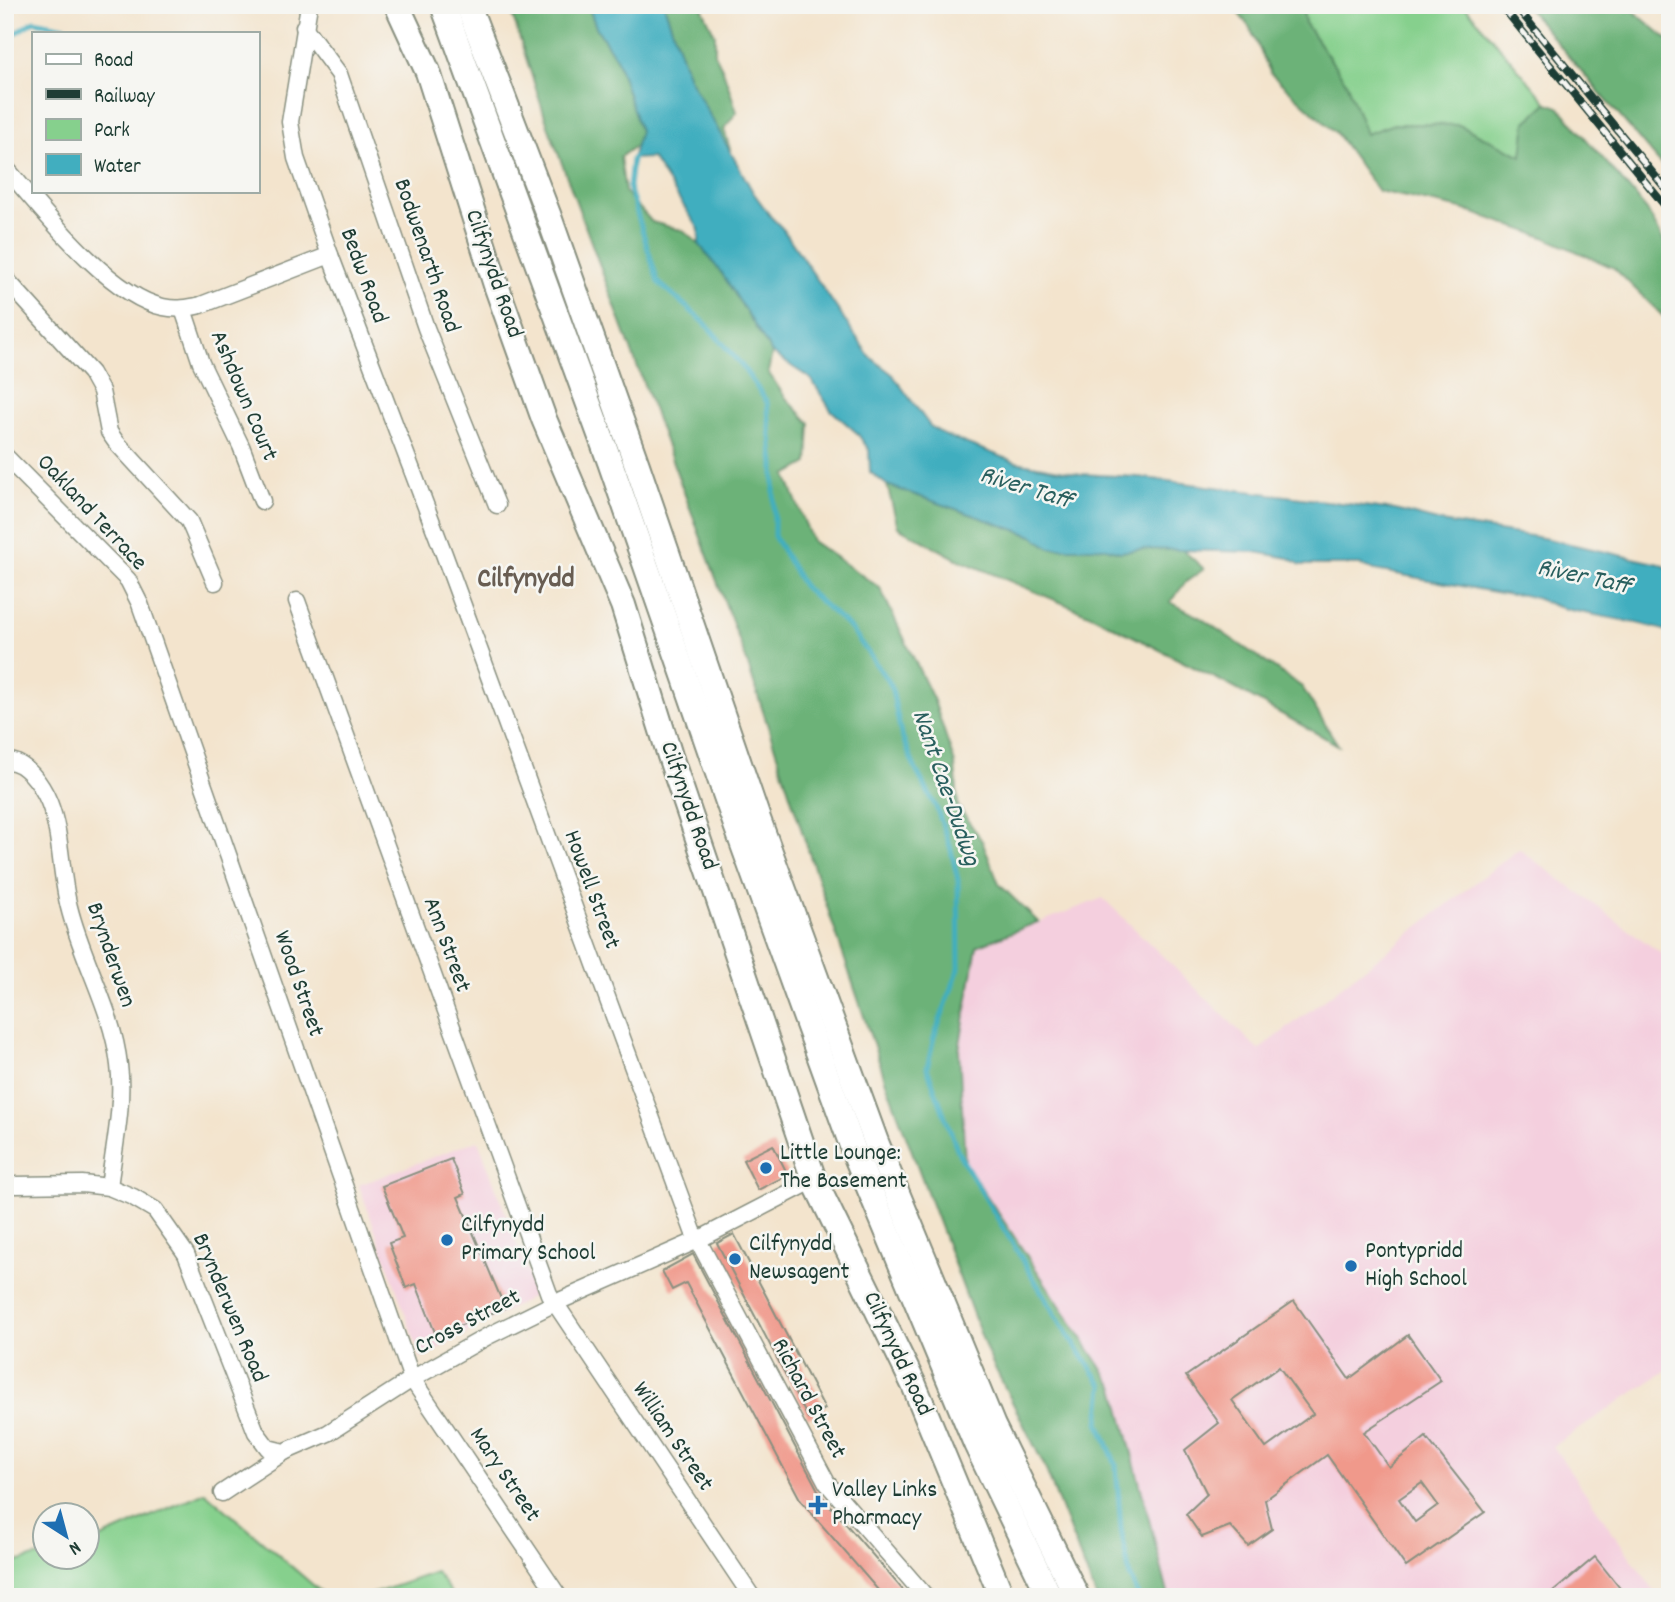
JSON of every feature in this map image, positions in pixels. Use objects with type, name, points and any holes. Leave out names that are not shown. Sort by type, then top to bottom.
[{"type":"main road","name":"Cilfynydd Road","points":[[397,5],[428,72],[496,285],[544,419],[623,605],[670,756],[814,1180],[914,1385],[1002,1597]]},
{"type":"main road","points":[[443,5],[610,462],[737,828],[855,1154],[976,1444],[1050,1597]]},
{"type":"main road","points":[[468,5],[557,239],[758,819],[876,1142],[993,1426],[1077,1597]]},
{"type":"street","name":"Bedw Road","points":[[309,5],[303,27],[290,122],[296,158],[330,255],[444,554]]},
{"type":"street","name":"Bodwenarth Road","points":[[303,27],[340,74],[426,328],[496,505]]},
{"type":"street","points":[[5,167],[73,242],[120,286],[160,307],[183,309],[201,305],[330,255]]},
{"type":"street","points":[[5,278],[91,373],[101,391],[108,432],[188,521],[215,582]]},
{"type":"street","name":"Ashdown Court","points":[[183,309],[201,363],[241,446],[262,501]]},
{"type":"street","name":"Oakland Terrace","points":[[5,456],[128,580],[140,604]]},
{"type":"street","name":"Howell Street","points":[[444,554],[698,1240]]},
{"type":"street","name":"Ann Street","points":[[297,601],[549,1294],[555,1303]]},
{"type":"street","name":"Wood Street","points":[[140,604],[412,1379]]},
{"type":"street","name":"Brynderwen","points":[[5,761],[14,760],[23,765],[48,802],[68,906],[115,1039],[121,1089],[109,1187]]},
{"type":"street","name":"Cross Street","points":[[284,1452],[346,1424],[412,1379],[488,1336],[555,1303],[698,1240],[814,1180]]},
{"type":"street","name":"Brynderwen Road","points":[[16,1185],[82,1184],[109,1187],[155,1210],[186,1254],[256,1432],[268,1448],[284,1452]]},
{"type":"street","name":"Richard Street","points":[[698,1240],[827,1483],[926,1597]]},
{"type":"street","name":"William Street","points":[[555,1303],[752,1597]]},
{"type":"street","name":"Mary Street","points":[[412,1379],[559,1597]]},
{"type":"street","points":[[222,1493],[284,1452]]},
{"type":"shaded area","name":"Pontypridd High School","points":[[1519,849],[1670,960],[1670,1368],[1553,1446],[1658,1597],[1169,1597],[1115,1388],[965,1163],[959,1050],[977,946],[1103,898],[1259,1050]]},
{"type":"shaded area","name":"Cilfynydd Primary School","points":[[478,1140],[536,1295],[421,1358],[359,1185]]},
{"type":"green space","points":[[509,5],[588,5],[596,27],[617,60],[640,131],[638,144],[620,157],[625,192],[652,222],[684,231],[699,244],[723,275],[772,353],[768,372],[785,397],[810,423],[808,463],[786,475],[812,541],[880,588],[934,701],[955,764],[958,806],[982,841],[999,884],[1038,922],[977,946],[959,1050],[965,1163],[1115,1388],[1169,1597],[1096,1597],[1044,1465],[988,1354],[887,1085],[747,662],[548,126]]},
{"type":"green space","points":[[664,5],[701,5],[715,35],[715,54],[737,112],[724,129],[732,156],[689,78]]},
{"type":"green space","points":[[1232,5],[1302,5],[1305,23],[1346,82],[1366,134],[1394,124],[1459,125],[1522,156],[1526,122],[1547,103],[1559,107],[1647,210],[1670,253],[1670,323],[1614,268],[1544,237],[1462,209],[1378,191],[1336,133],[1271,74],[1250,28]]},
{"type":"green space","points":[[1302,5],[1464,5],[1547,103],[1526,122],[1522,156],[1459,125],[1394,124],[1366,134],[1346,82],[1305,23]]},
{"type":"green space","points":[[1525,5],[1626,5],[1668,40],[1670,175]]},
{"type":"green space","points":[[887,485],[1033,536],[1050,548],[1106,548],[1120,552],[1142,549],[1183,550],[1204,569],[1186,582],[1170,602],[1201,618],[1302,687],[1338,745],[1225,683],[1091,615],[957,559],[898,527]]},
{"type":"green space","points":[[205,1492],[327,1597],[5,1597],[5,1569],[32,1558],[32,1570],[102,1570],[102,1538]]},
{"type":"green space","points":[[436,1572],[454,1597],[364,1597]]},
{"type":"water","name":"River Taff","points":[[588,5],[664,5],[689,78],[753,192],[782,228],[870,357],[892,374],[930,426],[946,436],[1016,462],[1081,474],[1137,477],[1395,510],[1441,522],[1543,538],[1660,564],[1670,569],[1670,632],[1562,608],[1524,595],[1510,595],[1360,565],[1301,565],[1289,558],[1255,552],[1142,549],[1120,552],[1106,548],[1050,548],[1033,536],[887,485],[870,472],[869,450],[857,433],[831,410],[811,379],[772,353],[723,275],[699,244],[699,229],[652,158],[632,159],[640,131],[617,60],[596,27]]},
{"type":"building","name":"Little Lounge: The Basement","points":[[773,1145],[788,1175],[758,1190],[743,1160]]},
{"type":"building","points":[[451,1159],[465,1194],[458,1197],[505,1308],[436,1335],[416,1284],[406,1288],[389,1243],[403,1238],[382,1186]]},
{"type":"building","points":[[734,1234],[825,1409],[808,1418],[717,1243]]},
{"type":"building","points":[[693,1254],[820,1494],[909,1597],[884,1597],[801,1501],[686,1283],[672,1290],[662,1271]]},
{"type":"building","points":[[1294,1301],[1349,1379],[1408,1335],[1441,1381],[1364,1432],[1389,1467],[1426,1437],[1485,1512],[1406,1567],[1327,1455],[1265,1500],[1272,1529],[1248,1546],[1230,1526],[1202,1537],[1186,1514],[1207,1494],[1185,1450],[1219,1423],[1186,1376]],"holes":[[[1279,1367],[1313,1414],[1266,1448],[1232,1400]],[[1422,1483],[1438,1505],[1415,1522],[1399,1499]]]},
{"type":"building","points":[[1595,1557],[1627,1597],[1547,1597]]},
{"type":"waterway","points":[[5,40],[34,21],[65,27]]},
{"type":"waterway","name":"Nant Cae-Dudwg","points":[[635,156],[632,159],[629,187],[658,282],[705,323],[742,366],[767,402],[774,464],[774,536],[803,586],[851,629],[891,685],[901,734],[936,807],[950,846],[958,880],[959,968],[934,1037],[927,1068],[959,1154],[1062,1326],[1103,1386],[1099,1423],[1116,1465],[1121,1529],[1130,1577],[1139,1597]]},
{"type":"railway","points":[[1501,5],[1670,212]]},
{"type":"railway","points":[[1515,5],[1670,194]]},
{"type":"place","name":"Little Lounge: The Basement","points":[[766,1168]]},
{"type":"place","name":"Cilfynydd Primary School","points":[[447,1240]]},
{"type":"place","name":"Cilfynydd Newsagent","points":[[735,1259]]},
{"type":"place","name":"Pontypridd High School","points":[[1351,1266]]},
{"type":"place","name":"Valley Links Pharmacy","points":[[818,1505]]},
{"type":"district","name":"Cilfynydd","points":[[526,581]]}]
